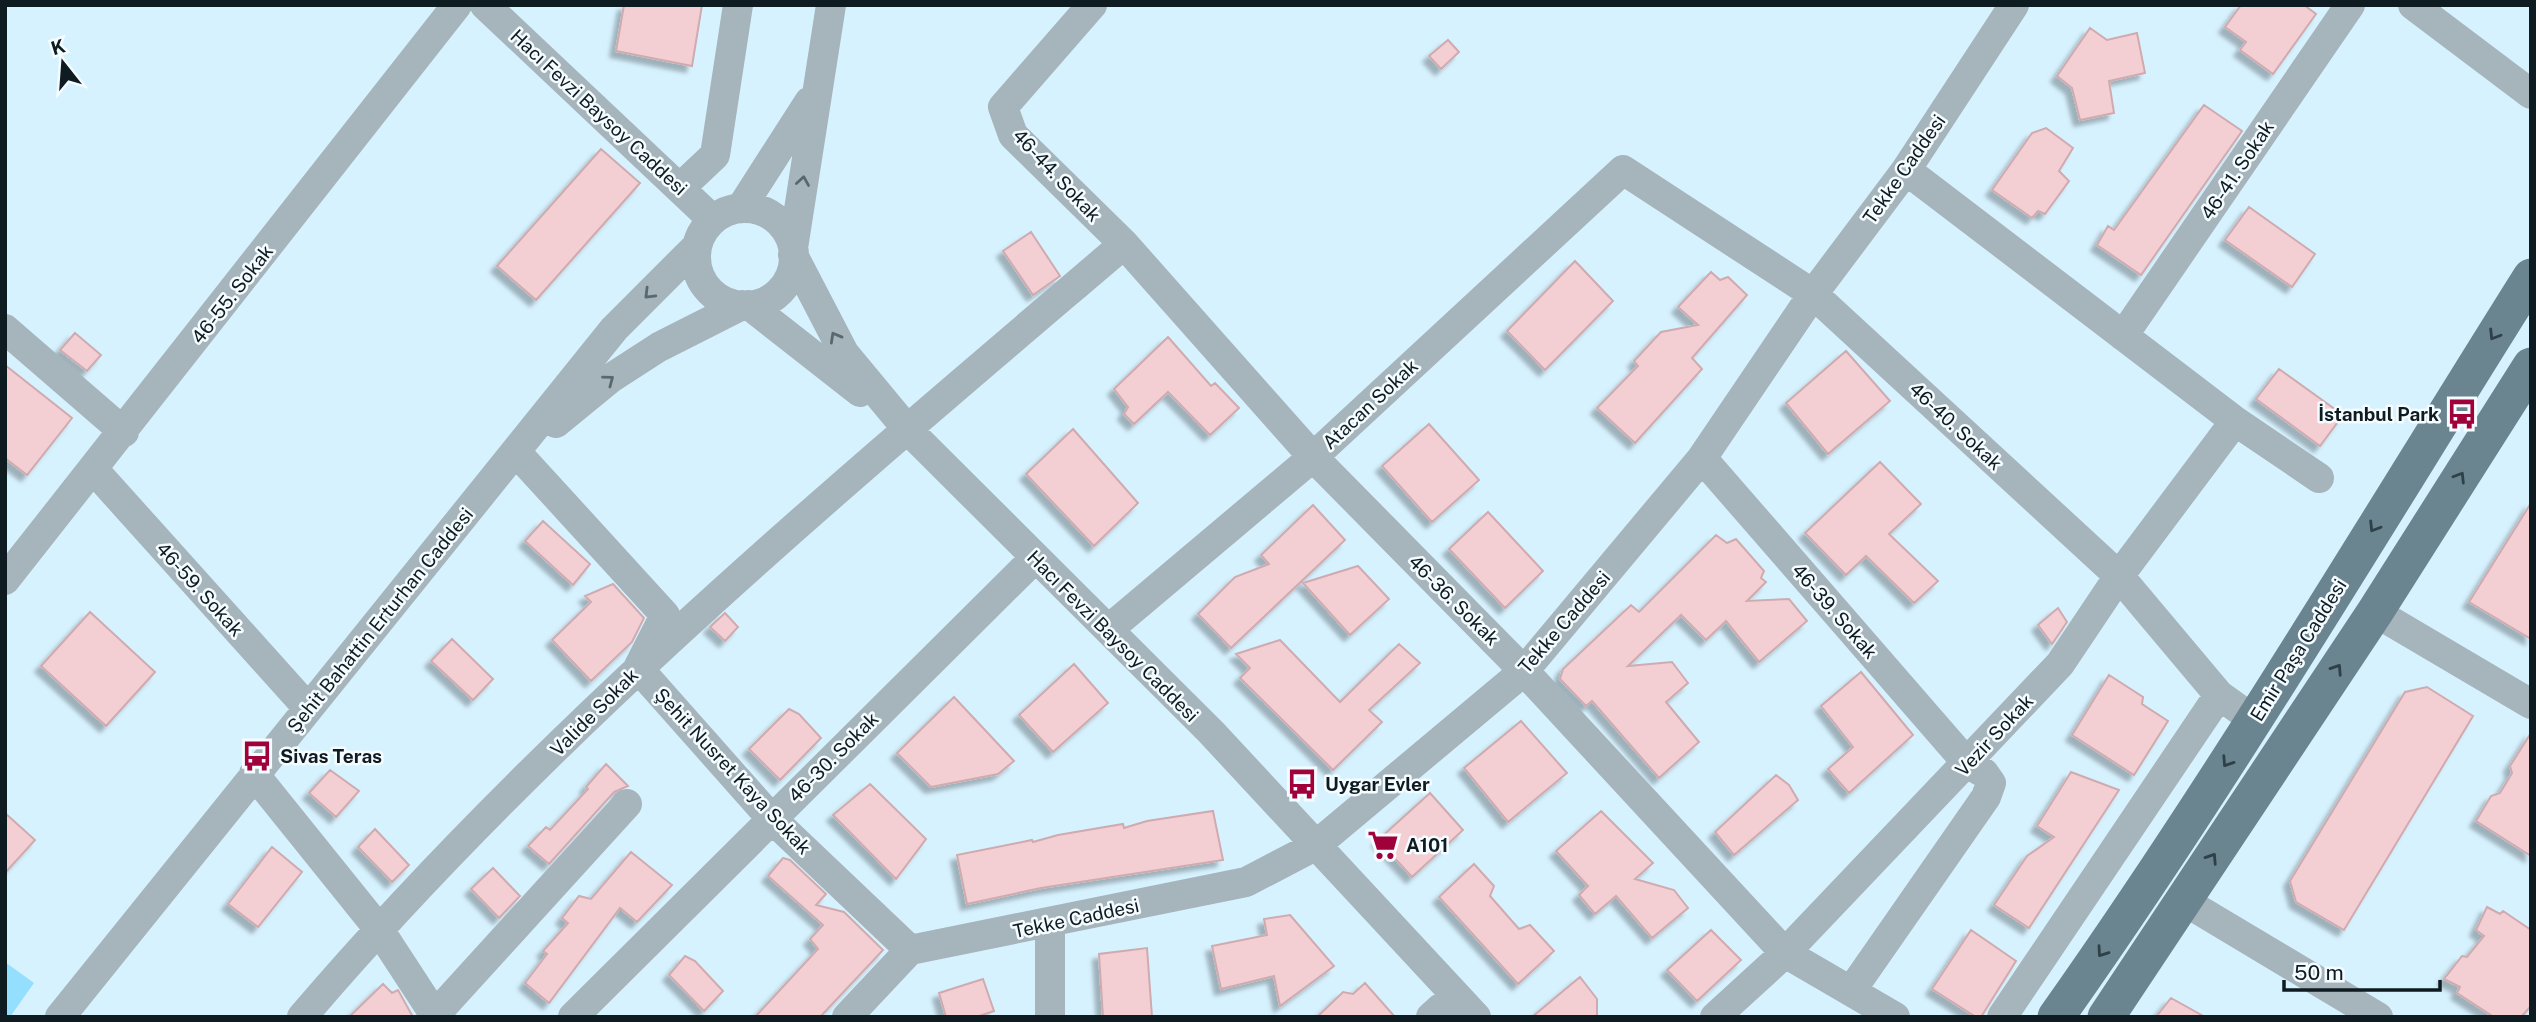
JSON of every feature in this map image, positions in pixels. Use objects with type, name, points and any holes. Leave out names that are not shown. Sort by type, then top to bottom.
[{"type":"main road","name":"Emir Paşa Caddesi","points":[[2056,1017],[2102,952],[2254,720],[2531,277]]},
{"type":"main road","points":[[2106,1017],[2375,612],[2531,366]]},
{"type":"street","name":"46-55. Sokak","points":[[5,580],[457,5]]},
{"type":"street","name":"Hacı Fevzi Baysoy Caddesi","points":[[485,5],[713,220]]},
{"type":"street","points":[[680,188],[715,155],[738,5]]},
{"type":"street","points":[[793,252],[787,233],[776,220],[763,212],[741,208],[713,220],[697,246],[697,268],[704,284],[723,301],[746,305],[766,301],[780,290],[790,274],[831,5]]},
{"type":"street","name":"46-44. Sokak","points":[[1092,5],[1003,107],[1013,135],[1124,244]]},
{"type":"street","name":"Tekke Caddesi","points":[[910,950],[1246,882],[1315,846],[1524,671],[1702,458],[1813,294],[1906,170],[2014,5]]},
{"type":"street","name":"46-41. Sokak","points":[[2123,336],[2350,5]]},
{"type":"street","points":[[2413,5],[2531,94]]},
{"type":"street","points":[[741,208],[818,86]]},
{"type":"street","name":"46-40. Sokak","points":[[1623,170],[1813,294],[2119,576],[2219,695],[2254,720]]},
{"type":"street","name":"Atacan Sokak","points":[[1109,629],[1313,457],[1623,170]]},
{"type":"street","points":[[1906,170],[2235,421],[2319,478]]},
{"type":"street","name":"Valide Sokak","points":[[302,1017],[378,928],[638,668],[907,429],[1124,244]]},
{"type":"street","name":"46-36. Sokak","points":[[1124,244],[1313,457],[1524,671],[1785,953],[1895,1017]]},
{"type":"street","name":"Şehit Bahattin Erturhan Caddesi","points":[[60,1017],[307,707],[517,453],[614,329],[697,246]]},
{"type":"street","name":"Hacı Fevzi Baysoy Caddesi","points":[[793,252],[844,353],[907,429],[1034,559],[1109,629],[1211,732],[1476,1017]]},
{"type":"street","name":"Hacı Fevzi Baysoy Caddesi","points":[[746,305],[907,429]]},
{"type":"street","name":"Şehit Bahattin Erturhan Caddesi","points":[[517,453],[611,378],[659,347],[746,305]]},
{"type":"street","points":[[5,329],[124,432]]},
{"type":"street","name":"Vezir Sokak","points":[[1715,1017],[1785,953],[1968,764],[2060,664],[2119,576],[2235,421]]},
{"type":"street","points":[[517,453],[665,615],[638,668]]},
{"type":"street","name":"46-39. Sokak","points":[[1702,458],[1968,764],[1984,773],[1991,783],[1986,797],[1851,991]]},
{"type":"street","name":"46-59. Sokak","points":[[94,470],[307,707]]},
{"type":"street","name":"46-30. Sokak","points":[[573,1017],[1034,559]]},
{"type":"street","points":[[2375,612],[2531,704]]},
{"type":"street","name":"Şehit Nusret Kaya Sokak","points":[[638,668],[771,818],[910,950]]},
{"type":"street","points":[[2003,1017],[2219,695]]},
{"type":"street","points":[[254,774],[378,928],[435,1016],[627,804]]},
{"type":"street","name":"Hacı Fevzi Baysoy Caddesi","points":[[1315,846],[1440,1014]]},
{"type":"street","points":[[2184,901],[2378,1017]]},
{"type":"street","points":[[1050,1017],[1051,923]]},
{"type":"street","points":[[848,1017],[910,950]]},
{"type":"shaded area","points":[[5,962],[34,983],[10,1017],[5,1017]]},
{"type":"building","points":[[624,5],[702,5],[692,66],[616,51]]},
{"type":"building","points":[[2241,5],[2304,5],[2316,14],[2273,74],[2240,50],[2246,42],[2225,27]]},
{"type":"building","points":[[2090,28],[2107,40],[2137,33],[2145,73],[2109,81],[2114,113],[2080,120],[2072,88],[2057,76]]},
{"type":"building","points":[[1448,40],[1459,52],[1441,69],[1429,56]]},
{"type":"building","points":[[2204,105],[2242,131],[2141,275],[2097,245],[2108,226],[2114,230]]},
{"type":"building","points":[[2046,128],[2073,148],[2059,171],[2069,181],[2045,214],[2038,211],[2032,218],[1992,190],[2032,133]]},
{"type":"building","points":[[601,149],[640,183],[536,300],[497,266]]},
{"type":"building","points":[[2249,207],[2315,254],[2292,287],[2225,240]]},
{"type":"building","points":[[1031,232],[1060,276],[1033,295],[1003,251]]},
{"type":"building","points":[[1575,261],[1613,301],[1545,370],[1507,331]]},
{"type":"building","points":[[1711,272],[1720,280],[1728,277],[1747,295],[1692,358],[1702,369],[1635,443],[1597,408],[1638,366],[1634,361],[1661,332],[1698,325],[1678,307]]},
{"type":"building","points":[[75,333],[101,355],[87,371],[60,350]]},
{"type":"building","points":[[1168,337],[1211,386],[1215,383],[1239,408],[1210,435],[1168,392],[1134,424],[1124,414],[1128,407],[1114,389]]},
{"type":"building","points":[[1846,351],[1890,401],[1828,454],[1786,403]]},
{"type":"building","points":[[5,365],[72,418],[27,475],[5,458]]},
{"type":"building","points":[[2279,369],[2343,415],[2320,446],[2256,399]]},
{"type":"building","points":[[1429,424],[1479,480],[1432,522],[1382,466]]},
{"type":"building","points":[[1073,429],[1138,503],[1094,546],[1026,474]]},
{"type":"building","points":[[1880,462],[1921,504],[1889,534],[1938,581],[1914,603],[1866,556],[1846,575],[1805,533]]},
{"type":"building","points":[[2531,503],[2531,639],[2469,602]]},
{"type":"building","points":[[1313,505],[1345,540],[1231,648],[1198,614],[1235,577],[1269,564],[1261,555]]},
{"type":"building","points":[[1488,512],[1543,571],[1505,608],[1449,549]]},
{"type":"building","points":[[543,521],[590,564],[573,585],[525,541]]},
{"type":"building","points":[[1716,535],[1727,543],[1736,539],[1764,571],[1761,578],[1766,582],[1747,601],[1789,599],[1807,621],[1759,662],[1726,621],[1706,640],[1681,615],[1628,666],[1672,662],[1688,683],[1666,702],[1699,742],[1659,778],[1592,701],[1586,706],[1560,679],[1563,669],[1631,605],[1639,612]]},
{"type":"building","points":[[1358,566],[1389,599],[1350,635],[1303,583]]},
{"type":"building","points":[[613,584],[644,618],[632,642],[591,681],[552,640],[591,602],[585,596]]},
{"type":"building","points":[[2058,608],[2067,622],[2052,644],[2038,625]]},
{"type":"building","points":[[90,612],[155,672],[106,726],[41,666]]},
{"type":"building","points":[[725,613],[738,627],[725,641],[710,627]]},
{"type":"building","points":[[452,639],[493,679],[473,700],[431,661]]},
{"type":"building","points":[[1280,640],[1340,702],[1399,644],[1420,663],[1369,710],[1382,722],[1333,770],[1240,678],[1250,668],[1236,654]]},
{"type":"building","points":[[1074,664],[1108,703],[1053,752],[1019,715]]},
{"type":"building","points":[[1861,672],[1913,735],[1849,793],[1828,769],[1853,747],[1821,706]]},
{"type":"building","points":[[2109,675],[2143,697],[2142,704],[2168,721],[2134,775],[2072,735]]},
{"type":"building","points":[[2427,687],[2473,716],[2344,930],[2296,902],[2290,881],[2405,692]]},
{"type":"building","points":[[954,697],[1014,761],[998,774],[931,787],[897,753]]},
{"type":"building","points":[[789,709],[799,714],[821,738],[780,780],[749,749]]},
{"type":"building","points":[[1521,721],[1567,773],[1508,822],[1464,768]]},
{"type":"building","points":[[2531,733],[2531,856],[2476,821],[2491,796],[2500,793],[2512,773],[2510,766]]},
{"type":"building","points":[[606,764],[628,786],[614,792],[549,864],[528,846],[546,827],[550,830],[588,789],[586,787]]},
{"type":"building","points":[[330,770],[359,791],[336,817],[309,793]]},
{"type":"building","points":[[2071,772],[2119,790],[2029,928],[1994,905],[2027,856],[2054,837],[2037,826]]},
{"type":"building","points":[[1776,775],[1789,785],[1798,800],[1734,855],[1715,832]]},
{"type":"building","points":[[870,784],[926,839],[896,879],[833,815]]},
{"type":"building","points":[[1430,793],[1463,830],[1412,877],[1378,840]]},
{"type":"building","points":[[1213,811],[1223,860],[1041,888],[967,904],[957,855],[1058,835],[1123,824],[1124,828],[1147,821]]},
{"type":"building","points":[[1601,811],[1653,863],[1635,879],[1674,890],[1688,908],[1652,938],[1616,896],[1595,914],[1579,895],[1588,886],[1556,851]]},
{"type":"building","points":[[5,813],[35,840],[5,873]]},
{"type":"building","points":[[375,829],[409,865],[392,882],[358,847]]},
{"type":"building","points":[[272,847],[302,872],[258,927],[228,904]]},
{"type":"building","points":[[631,852],[672,885],[637,922],[620,908],[549,1003],[525,983],[547,954],[543,951],[568,923],[562,918],[579,896],[591,899]]},
{"type":"building","points":[[783,858],[790,860],[826,894],[816,905],[844,912],[883,950],[820,1017],[755,1017],[818,949],[810,939],[823,925],[768,876]]},
{"type":"building","points":[[1474,864],[1494,886],[1490,896],[1519,929],[1530,925],[1554,951],[1518,984],[1439,897]]},
{"type":"building","points":[[493,868],[520,896],[499,918],[471,889]]},
{"type":"building","points":[[2487,907],[2500,914],[2503,911],[2531,930],[2531,1006],[2521,1017],[2494,1017],[2457,993],[2460,987],[2444,979],[2462,956],[2467,957],[2484,936],[2476,930]]},
{"type":"building","points":[[1290,915],[1334,966],[1280,1006],[1274,976],[1221,989],[1212,946],[1267,935],[1264,919]]},
{"type":"building","points":[[1711,930],[1741,960],[1697,1001],[1667,970]]},
{"type":"building","points":[[1971,930],[2016,961],[1981,1017],[1976,1017],[1932,989]]},
{"type":"building","points":[[1147,948],[1152,1017],[1103,1017],[1099,954]]},
{"type":"building","points":[[685,956],[695,961],[723,991],[704,1011],[669,975]]},
{"type":"building","points":[[1580,977],[1597,999],[1597,1017],[1532,1017]]},
{"type":"building","points":[[983,979],[994,1011],[976,1017],[946,1017],[939,993]]},
{"type":"building","points":[[1365,983],[1395,1017],[1317,1017],[1343,992],[1353,994]]},
{"type":"building","points":[[383,984],[392,993],[398,990],[413,1017],[349,1017]]},
{"type":"building","points":[[2171,998],[2205,1017],[2156,1017]]},
{"type":"place","name":"İstanbul Park","points":[[2462,414]]},
{"type":"place","name":"Sivas Teras","points":[[257,756]]},
{"type":"place","name":"Uygar Evler","points":[[1302,784]]},
{"type":"place","name":"A101","points":[[1383,845]]}]
